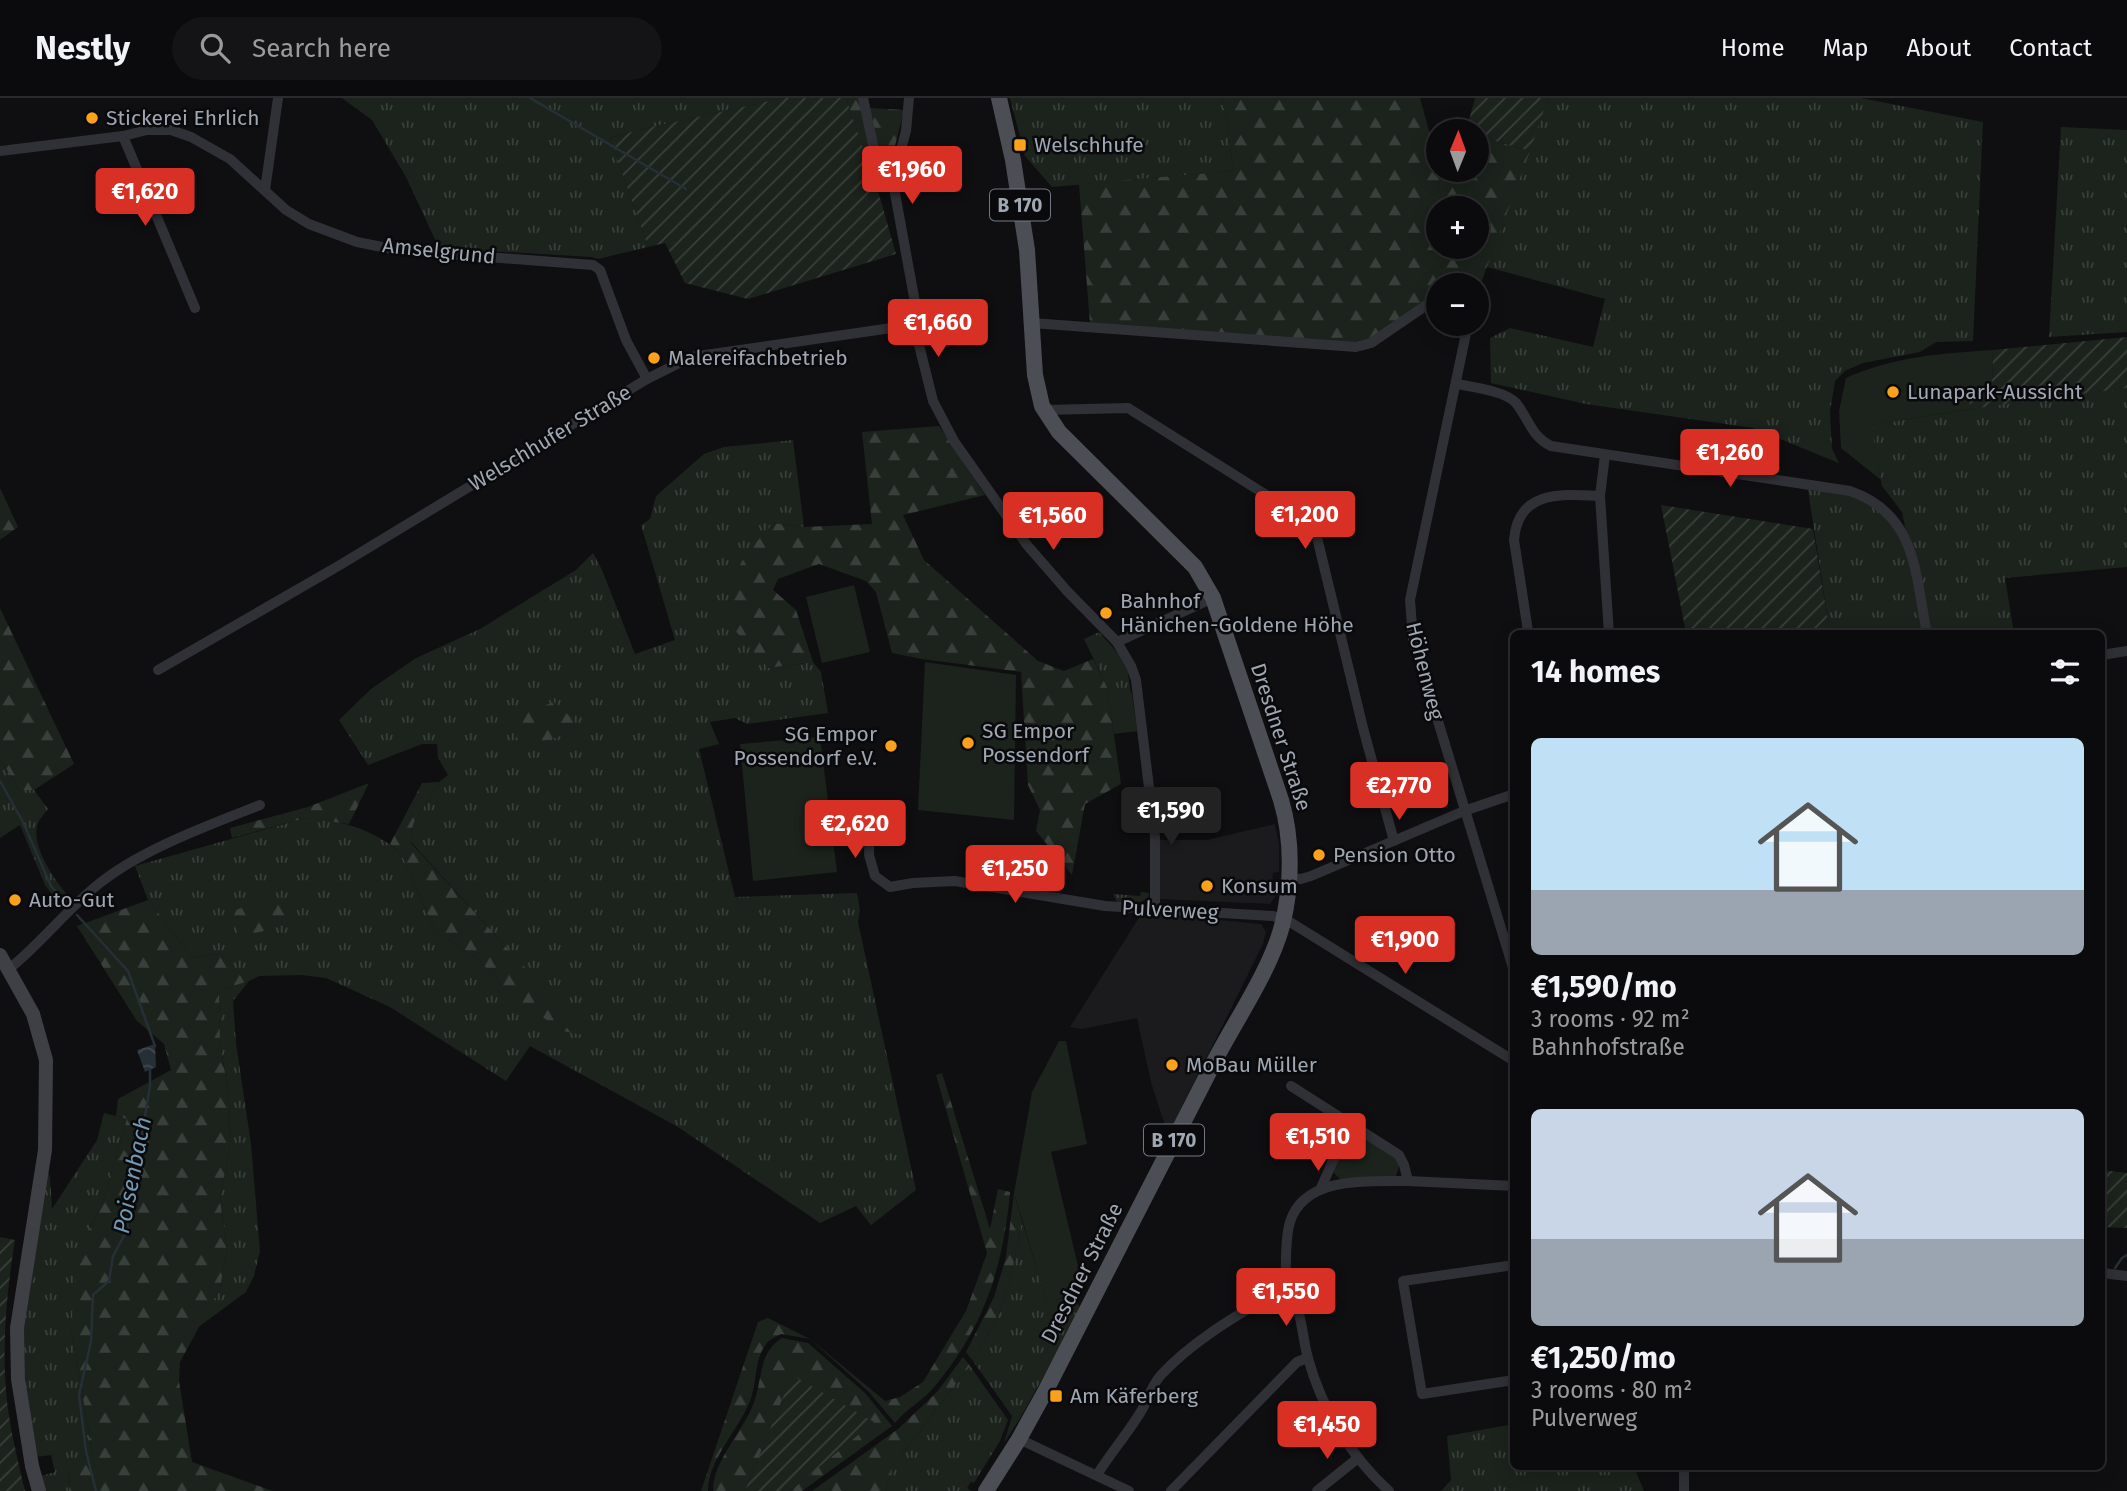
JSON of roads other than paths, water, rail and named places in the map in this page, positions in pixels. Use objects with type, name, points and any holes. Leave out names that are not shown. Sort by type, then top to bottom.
[{"type":"main road","name":"B 170","points":[[999,98],[1013,160],[1027,250],[1035,375],[1045,410]]},
{"type":"main road","name":"Dresdner Straße","points":[[986,1491],[1019,1439],[1270,958],[1283,920],[1289,878],[1288,827],[1283,806],[1213,598],[1195,567],[1059,432],[1045,410]]},
{"type":"main road","points":[[0,955],[33,1014],[46,1060],[45,1150],[17,1328],[18,1379],[32,1466],[39,1491]]},
{"type":"street","points":[[265,190],[278,98]]},
{"type":"street","points":[[863,98],[878,168]]},
{"type":"street","points":[[909,98],[906,131],[895,172],[894,188],[919,324],[914,325],[933,401],[954,442],[1027,545],[1116,642],[1130,666],[1136,680],[1150,787],[1155,847],[1154,909]]},
{"type":"street","points":[[0,151],[160,129],[191,137],[230,159],[265,190]]},
{"type":"street","points":[[123,136],[195,308]]},
{"type":"street","name":"Amselgrund","points":[[265,190],[286,210],[309,224],[357,242],[397,250],[593,265],[600,270],[626,340],[647,379]]},
{"type":"street","points":[[1032,323],[1356,347],[1371,343],[1426,305]]},
{"type":"street","name":"Welschhufer Straße","points":[[158,670],[340,565],[647,379],[691,357],[914,325]]},
{"type":"street","name":"Höhenweg","points":[[1466,336],[1410,600],[1410,621],[1464,811],[1510,958]]},
{"type":"street","points":[[1457,384],[1507,397],[1515,402],[1535,435],[1551,446],[1850,491],[1870,498],[1884,508],[1906,538],[1912,555],[1926,630]]},
{"type":"street","points":[[1045,410],[1128,408],[1314,525],[1363,728],[1394,841]]},
{"type":"street","points":[[1605,455],[1600,496],[1609,630]]},
{"type":"street","points":[[1528,630],[1514,540],[1515,526],[1522,513],[1531,504],[1546,497],[1600,496]]},
{"type":"street","points":[[1116,642],[1213,598]]},
{"type":"street","points":[[2105,655],[2127,651]]},
{"type":"street","points":[[1289,878],[1311,876],[1464,811],[1510,795]]},
{"type":"street","points":[[9,970],[97,885],[189,833],[260,805]]},
{"type":"street","name":"Pulverweg","points":[[870,811],[869,855],[875,876],[890,887],[955,881],[1019,890],[1074,902],[1262,915],[1283,920]]},
{"type":"street","points":[[1283,920],[1510,1059]]},
{"type":"street","points":[[1291,1086],[1399,1155],[1408,1181]]},
{"type":"street","points":[[1355,1127],[1335,1156],[1321,1188],[1297,1207],[1289,1224],[1285,1287],[1293,1295],[1307,1358],[1337,1425],[1358,1458],[1389,1491]]},
{"type":"street","points":[[1321,1188],[1408,1181],[1510,1186]]},
{"type":"street","points":[[1510,1266],[1403,1281],[1422,1394],[1510,1381]]},
{"type":"street","points":[[2105,1273],[2127,1276]]},
{"type":"street","points":[[1097,1475],[1161,1375],[1238,1315],[1285,1287]]},
{"type":"street","points":[[1171,1491],[1297,1362],[1307,1358]]},
{"type":"street","points":[[1019,1439],[1041,1452],[1129,1491]]},
{"type":"street","points":[[1317,1491],[1358,1458]]},
{"type":"street","points":[[1684,1470],[1684,1491]]},
{"type":"water","points":[[155,1044],[156,1067],[145,1072],[137,1050]]},
{"type":"waterway","points":[[530,98],[686,189]]},
{"type":"waterway","name":"Poisenbach","points":[[0,781],[23,822],[51,886],[63,900]]},
{"type":"waterway","name":"Poisenbach","points":[[77,915],[128,971],[155,1046]]},
{"type":"waterway","name":"Poisenbach","points":[[96,1491],[86,1451],[79,1395],[91,1341],[93,1295],[109,1281],[113,1256],[126,1232],[150,1086],[150,1069]]},
{"type":"waterway","points":[[2115,1268],[2127,1255]]},
{"type":"place","name":"Stickerei Ehrlich","points":[[92,118]]},
{"type":"place","name":"Welschhufe","points":[[1020,145]]},
{"type":"place","name":"Malereifachbetrieb","points":[[654,358]]},
{"type":"place","name":"Lunapark-Aussicht","points":[[1893,392]]},
{"type":"place","name":"Bahnhof Hänichen-Goldene Höhe","points":[[1106,613]]},
{"type":"place","name":"SG Empor Possendorf","points":[[968,743]]},
{"type":"place","name":"SG Empor Possendorf e.V.","points":[[891,746]]},
{"type":"place","name":"Pension Otto","points":[[1319,855]]},
{"type":"place","name":"Konsum","points":[[1207,886]]},
{"type":"place","name":"Auto-Gut","points":[[15,900]]},
{"type":"place","name":"MoBau Müller","points":[[1172,1065]]},
{"type":"place","name":"Am Käferberg","points":[[1056,1396]]}]
